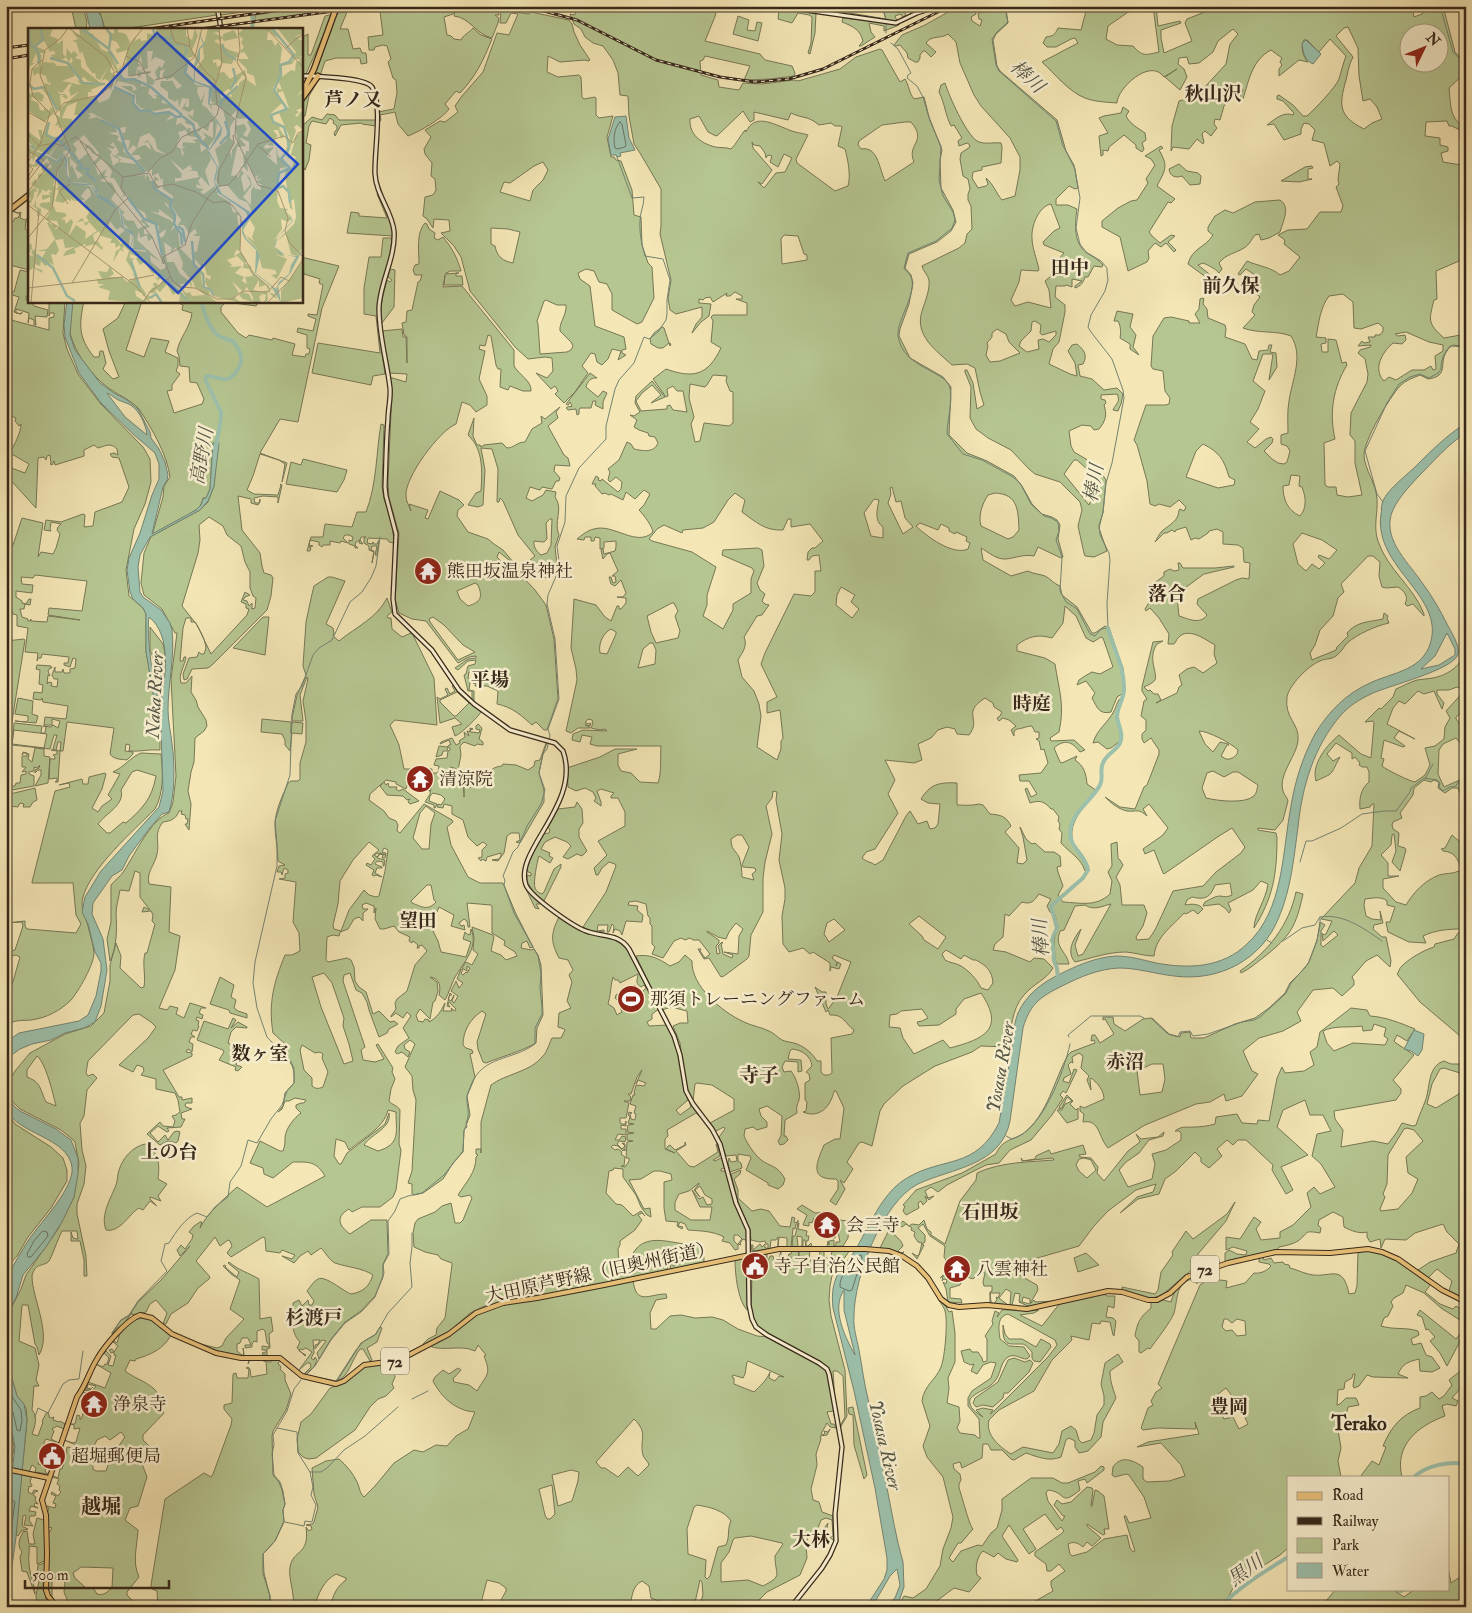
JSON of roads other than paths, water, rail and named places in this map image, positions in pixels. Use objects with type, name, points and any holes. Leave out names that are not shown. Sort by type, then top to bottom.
[{"type":"highway","points":[[302,93],[314,69],[337,6]]},
{"type":"highway","points":[[302,88],[312,76]]},
{"type":"highway","points":[[302,98],[312,76]]},
{"type":"highway","points":[[6,209],[28,194]]},
{"type":"highway","points":[[6,213],[28,194]]},
{"type":"main road","points":[[217,6],[221,28]]},
{"type":"main road","points":[[778,6],[896,23],[917,13],[939,6]]},
{"type":"main road","points":[[302,76],[362,82],[372,88],[378,126],[375,150],[375,182],[394,229],[391,259],[379,312],[390,389],[385,487],[386,500],[396,534],[393,599],[395,614],[436,655],[456,686],[469,700],[506,728],[519,734],[555,743],[563,750],[566,775],[564,789],[527,862],[524,873],[526,885],[537,899],[575,925],[589,932],[616,937],[630,949],[676,1041],[688,1096],[720,1144],[736,1203],[748,1230],[749,1309],[754,1323],[766,1335],[819,1363],[827,1369],[830,1376],[841,1443],[835,1514],[835,1546],[822,1568],[791,1607]]},
{"type":"main road","name":"大田原芦野線（旧奥州街道）","points":[[49,1478],[74,1403],[86,1384],[96,1360],[125,1325],[137,1316],[149,1317],[172,1334],[216,1352],[241,1358],[277,1357],[283,1359],[302,1376],[336,1384],[344,1381],[367,1364],[394,1361],[405,1357],[449,1334],[476,1313],[504,1303],[604,1285],[779,1249],[846,1248],[884,1250],[902,1256],[917,1266],[928,1278],[943,1301],[955,1306],[987,1305],[1032,1309],[1114,1291],[1148,1300],[1157,1300],[1170,1293],[1187,1277],[1228,1263],[1276,1252],[1330,1253],[1368,1250],[1382,1252],[1398,1258],[1442,1290],[1466,1302]]},
{"type":"main road","points":[[6,1469],[49,1478],[41,1501],[46,1515],[48,1554],[46,1587],[48,1596],[56,1607]]},
{"type":"water","points":[[85,6],[95,6],[102,18],[104,28],[90,28]]},
{"type":"water","points":[[1306,40],[1321,54],[1313,64],[1306,58],[1304,53],[1302,43]]},
{"type":"water","points":[[626,116],[629,138],[635,150],[620,153],[621,156],[617,157],[616,155],[611,155],[608,139],[615,117]]},
{"type":"water","name":"Naka River","points":[[67,302],[73,302],[70,335],[75,350],[100,383],[138,409],[150,432],[151,438],[165,462],[168,475],[163,487],[152,534],[196,510],[201,505],[210,489],[213,443],[219,443],[214,486],[208,501],[200,510],[150,537],[140,555],[138,567],[140,592],[143,597],[161,610],[170,623],[172,630],[173,650],[168,719],[173,752],[174,778],[169,812],[162,814],[149,829],[129,856],[122,870],[112,876],[93,903],[92,914],[103,939],[107,970],[101,1006],[95,1022],[51,1040],[32,1044],[20,1049],[6,1059],[6,1042],[19,1033],[79,1021],[88,1015],[96,996],[101,963],[95,952],[88,924],[82,912],[85,897],[101,871],[159,807],[163,791],[161,728],[146,651],[146,614],[143,608],[133,599],[130,592],[127,570],[129,558],[159,479],[159,464],[155,453],[101,403],[79,373],[65,337],[64,325]],"holes":[[[107,393],[131,405],[138,412],[147,435],[125,417]],[[149,617],[161,635],[165,658],[164,682],[160,704],[151,660],[148,635]]]},
{"type":"water","points":[[1466,423],[1466,433],[1453,442],[1399,499],[1391,515],[1390,525],[1391,534],[1400,552],[1439,608],[1455,639],[1458,654],[1454,660],[1433,672],[1363,698],[1344,712],[1323,740],[1306,782],[1289,884],[1283,906],[1271,932],[1262,945],[1237,965],[1207,975],[1191,977],[1174,976],[1133,969],[1111,969],[1082,977],[1054,990],[1042,998],[1029,1013],[1023,1028],[1010,1121],[1005,1136],[997,1148],[986,1156],[960,1169],[918,1184],[905,1193],[882,1224],[865,1262],[859,1282],[855,1300],[854,1325],[903,1562],[904,1587],[897,1607],[885,1607],[895,1598],[900,1585],[897,1569],[890,1576],[872,1607],[866,1607],[884,1579],[887,1570],[887,1558],[875,1488],[854,1391],[833,1308],[833,1289],[838,1274],[854,1252],[876,1212],[898,1185],[921,1171],[969,1155],[990,1138],[999,1123],[1017,1017],[1025,1001],[1040,986],[1079,965],[1116,956],[1168,965],[1205,965],[1227,958],[1237,952],[1259,930],[1275,898],[1280,880],[1295,787],[1303,760],[1315,734],[1332,711],[1346,698],[1370,683],[1411,666],[1419,661],[1429,647],[1432,629],[1429,613],[1388,551],[1382,533],[1382,505],[1387,494],[1396,484]],"holes":[[[1447,633],[1455,649],[1455,655],[1439,665],[1421,669],[1435,656]],[[844,1290],[844,1310],[855,1355],[847,1340],[839,1314],[840,1298]]]},
{"type":"water","points":[[1414,1030],[1424,1034],[1422,1050],[1418,1056],[1404,1049]]},
{"type":"water","points":[[6,1095],[20,1111],[56,1129],[71,1140],[78,1158],[78,1174],[74,1197],[62,1222],[46,1247],[23,1275],[16,1298],[6,1316],[5,1292],[7,1278],[30,1238],[63,1194],[72,1175],[72,1167],[62,1149],[12,1118],[6,1108]]},
{"type":"water","points":[[6,1354],[17,1396],[24,1404],[27,1420],[16,1537],[12,1566],[6,1587],[6,1505],[10,1491],[15,1447],[6,1402]]},
{"type":"waterway","name":"高野川","points":[[250,6],[253,20],[252,28]]},
{"type":"waterway","points":[[882,6],[886,20]]},
{"type":"waterway","points":[[1440,6],[1453,52],[1466,65]]},
{"type":"waterway","points":[[891,43],[898,49],[911,73],[907,78],[917,86],[923,97],[930,121],[941,146],[939,180],[943,196],[953,212],[955,220],[952,228],[936,241],[908,253],[904,268],[910,276],[912,291],[900,323],[898,336],[908,356],[947,382],[950,388],[951,400],[947,434],[963,454],[982,460],[1013,477],[1020,483],[1031,504],[1044,516],[1058,522],[1059,531],[1056,540],[1062,557],[1060,591],[1066,602],[1077,609],[1090,634],[1095,636],[1101,629],[1108,628],[1107,604],[1110,560],[1109,553],[1100,535],[1099,525],[1103,513],[1106,483],[1112,463],[1124,398],[1112,359],[1088,327],[1091,315],[1105,291],[1108,280],[1107,268],[1101,261],[1086,252],[1080,244],[1076,228],[1080,198],[1074,165],[1063,146],[1056,121],[999,71],[996,65],[992,39],[1008,22],[1006,14]]},
{"type":"waterway","points":[[886,23],[886,33]]},
{"type":"waterway","points":[[306,1375],[315,1366],[331,1340],[345,1323],[361,1312],[375,1297],[384,1273],[383,1265],[389,1254],[388,1221],[400,1199],[422,1193],[444,1175],[463,1151],[464,1130],[467,1127],[468,1116],[467,1096],[476,1075],[490,1063],[535,1044],[535,1028],[542,1014],[541,974],[538,956],[514,913],[504,885],[505,880],[503,876],[513,852],[518,847],[527,826],[541,804],[545,790],[539,773],[543,754],[547,749],[550,736],[548,729],[559,699],[555,639],[547,604],[548,595],[557,574],[559,561],[557,546],[565,522],[566,496],[579,468],[606,439],[606,426],[619,380],[634,363],[644,337],[649,339],[658,332],[666,320],[667,314],[670,280],[663,259],[645,256],[642,243],[640,221],[644,197],[632,198],[617,157]]},
{"type":"waterway","name":"高野川","points":[[202,302],[205,315],[213,330],[219,336],[234,342],[241,356],[240,366],[230,378],[207,376],[205,379],[221,412],[216,448]]},
{"type":"waterway","points":[[1383,502],[1377,494],[1365,451],[1387,403],[1399,384],[1410,377],[1420,374],[1429,378],[1438,373],[1441,369],[1443,356],[1450,346],[1466,347]]},
{"type":"waterway","points":[[113,1336],[112,1333],[121,1320],[129,1315],[138,1301],[167,1271],[161,1261],[165,1244],[169,1243],[178,1230],[193,1215],[197,1213],[207,1217],[215,1207],[228,1197],[230,1182],[241,1166],[248,1140],[257,1143],[282,1105],[287,1091],[294,1083],[294,1068],[291,1062],[267,1037],[257,1008],[253,983],[255,962],[277,866],[275,821],[290,775],[292,714],[296,694],[302,686],[313,655],[319,648],[332,640],[350,602],[362,592],[371,578],[376,566],[380,537]]},
{"type":"waterway","name":"棒川","points":[[1058,979],[1052,939],[1057,928],[1051,906],[1083,878],[1088,870],[1071,838],[1071,826],[1078,813],[1100,785],[1102,780],[1101,768],[1104,760],[1118,746],[1121,740],[1117,717],[1124,691],[1124,679],[1108,628]]},
{"type":"waterway","points":[[1425,779],[1433,764]]},
{"type":"waterway","points":[[1300,862],[1306,841],[1312,841],[1341,828],[1362,814],[1396,811],[1411,788],[1424,778],[1437,780],[1440,783],[1439,787],[1443,791],[1456,786],[1458,782],[1466,783]]},
{"type":"waterway","points":[[1283,941],[1302,928],[1315,925],[1320,917],[1329,916],[1353,923],[1382,941]]},
{"type":"waterway","points":[[1152,1019],[1168,1034],[1178,1037],[1180,1032],[1190,1031],[1193,1036],[1208,1034],[1260,1017],[1286,993],[1291,983],[1308,964],[1317,940],[1320,917]]},
{"type":"waterway","points":[[1267,940],[1272,943]]},
{"type":"waterway","points":[[1069,1037],[1068,1035],[1091,1016],[1140,1016],[1144,1018]]},
{"type":"waterway","points":[[1006,1136],[1012,1139],[1023,1134],[1042,1113],[1063,1070],[1070,1044]]},
{"type":"waterway","points":[[306,1375],[336,1381],[356,1350],[364,1341],[376,1334],[388,1313],[412,1287],[410,1263],[412,1233]]},
{"type":"waterway","points":[[35,1417],[38,1408],[48,1413],[63,1384],[69,1380],[79,1379],[83,1351]]},
{"type":"waterway","points":[[270,1607],[263,1554],[275,1541],[284,1521],[283,1510],[285,1504],[280,1482],[274,1475],[273,1435],[287,1411],[294,1389],[301,1380]]},
{"type":"waterway","points":[[412,1399],[428,1391]]},
{"type":"waterway","points":[[285,1522],[304,1526],[305,1521],[312,1522],[316,1505],[311,1495],[313,1487],[310,1472],[321,1472],[327,1468],[344,1450],[365,1436],[398,1407]]},
{"type":"waterway","points":[[277,1428],[297,1432],[298,1453],[310,1472]]},
{"type":"waterway","name":"黒川","points":[[1415,1476],[1425,1469],[1438,1465],[1466,1464]]},
{"type":"waterway","name":"黒川","points":[[1220,1607],[1244,1586],[1287,1558]]},
{"type":"waterway","name":"黒川","points":[[1398,1590],[1403,1590]]},
{"type":"railway","points":[[279,9],[298,6]]},
{"type":"railway","points":[[207,28],[356,8],[521,8],[544,11],[577,20],[656,60],[720,77],[755,82],[789,79],[823,69],[950,6]]},
{"type":"railway","points":[[156,28],[286,9]]},
{"type":"railway","points":[[6,48],[28,45]]},
{"type":"railway","points":[[6,59],[28,55]]},
{"type":"place","name":"熊田坂温泉神社","points":[[428,571]]},
{"type":"place","name":"清涼院","points":[[420,779]]},
{"type":"place","name":"那須トレーニングファーム","points":[[631,999]]},
{"type":"place","name":"会三寺","points":[[827,1225]]},
{"type":"place","name":"寺子自治公民館","points":[[755,1266]]},
{"type":"place","name":"八雲神社","points":[[957,1269]]},
{"type":"place","name":"浄泉寺","points":[[94,1404]]},
{"type":"place","name":"超堀郵便局","points":[[52,1456]]},
{"type":"district","name":"秋山沢","points":[[1213,93]]},
{"type":"district","name":"芦ノ又","points":[[353,99]]},
{"type":"district","name":"田中","points":[[1070,267]]},
{"type":"district","name":"前久保","points":[[1231,285]]},
{"type":"district","name":"落合","points":[[1167,593]]},
{"type":"district","name":"平場","points":[[490,679]]},
{"type":"district","name":"時庭","points":[[1032,703]]},
{"type":"district","name":"望田","points":[[418,920]]},
{"type":"district","name":"数ヶ室","points":[[260,1053]]},
{"type":"district","name":"赤沼","points":[[1125,1061]]},
{"type":"district","name":"寺子","points":[[759,1075]]},
{"type":"district","name":"上の台","points":[[169,1151]]},
{"type":"district","name":"石田坂","points":[[990,1211]]},
{"type":"district","name":"杉渡戸","points":[[314,1317]]},
{"type":"district","name":"豊岡","points":[[1229,1406]]},
{"type":"district","name":"Terako","points":[[1359,1423]]},
{"type":"district","name":"越堀","points":[[101,1506]]},
{"type":"district","name":"大林","points":[[811,1539]]},
{"type":"water label","name":"Yosasa River","points":[[1000,1067]]},
{"type":"water label","name":"Yosasa River","points":[[886,1445]]}]
